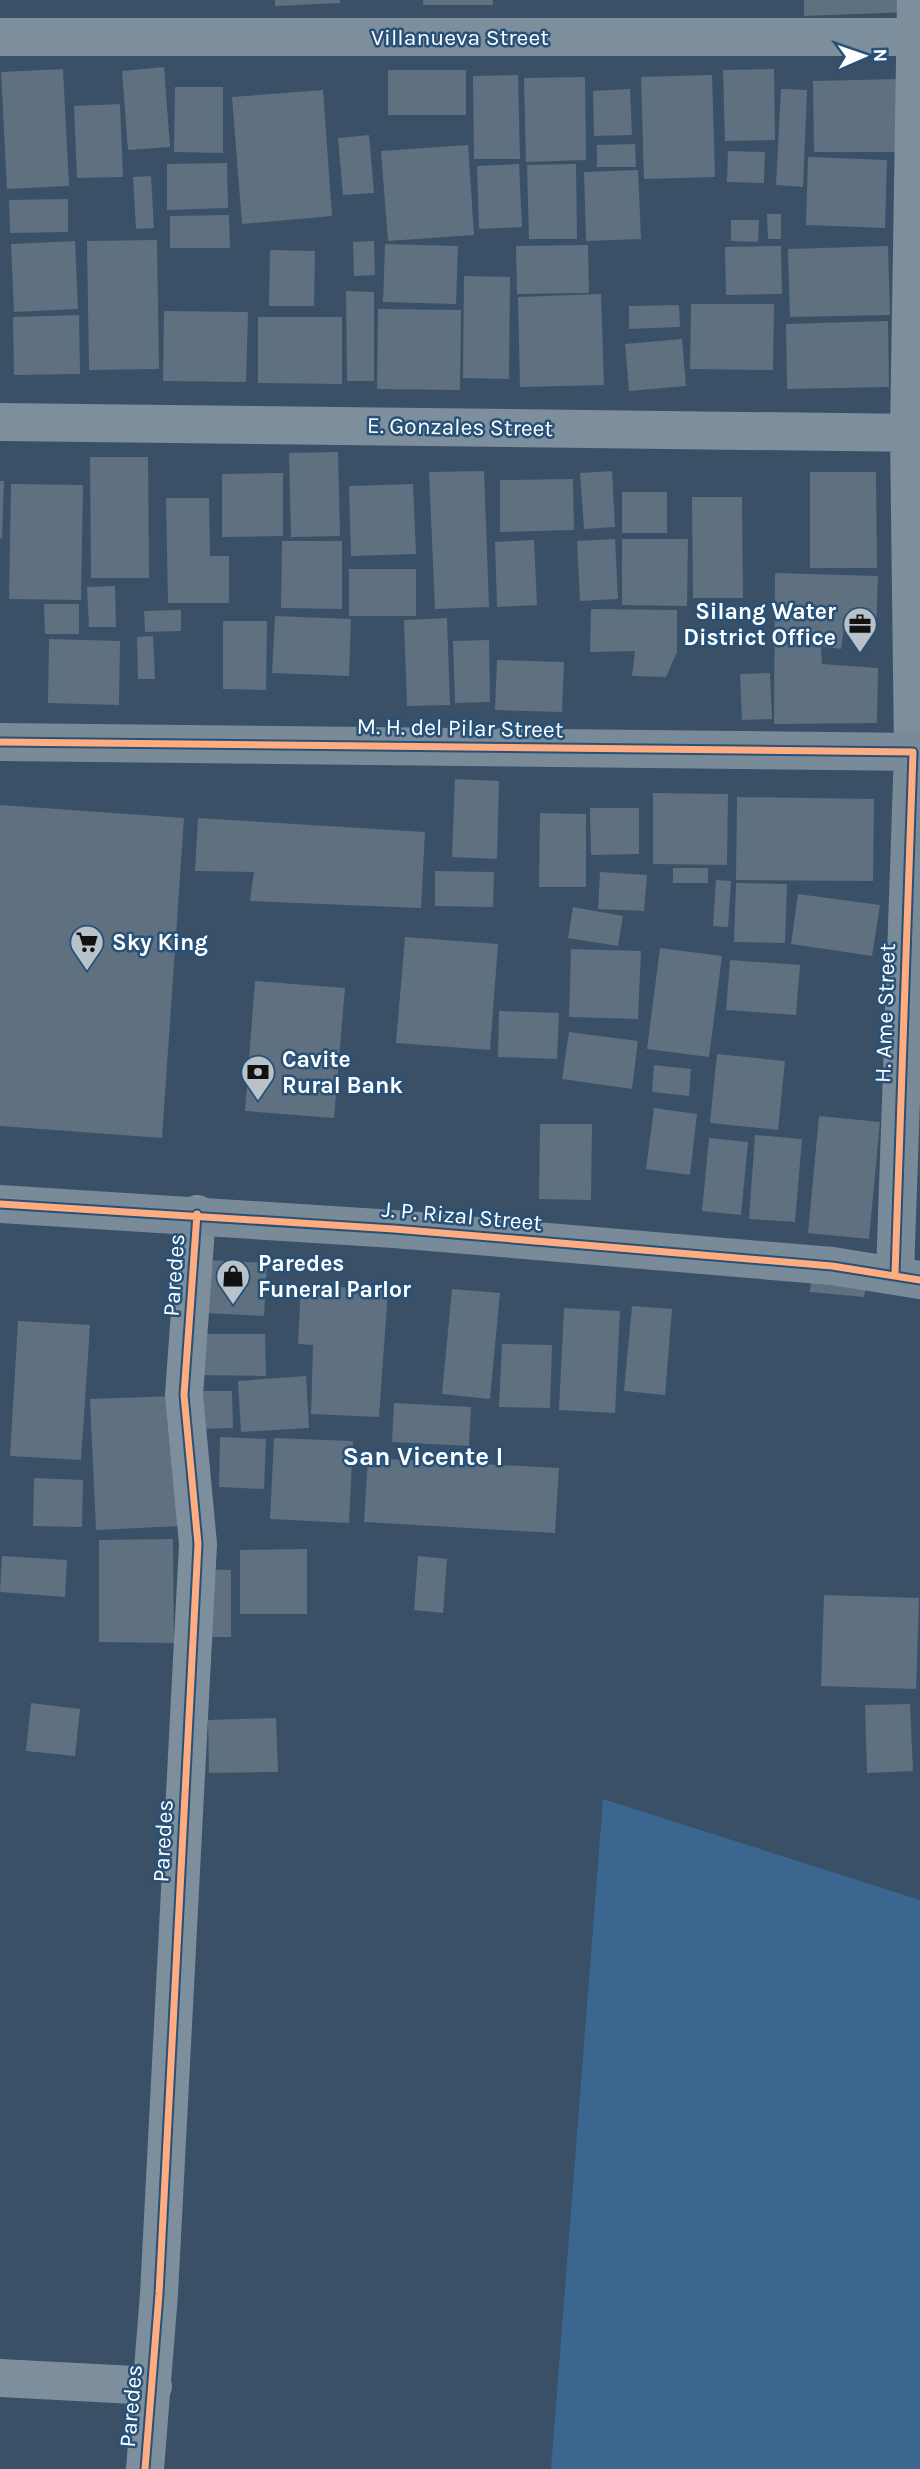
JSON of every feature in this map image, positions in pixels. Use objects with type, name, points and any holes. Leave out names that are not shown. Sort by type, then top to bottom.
[{"type":"main road","name":"M. H. del Pilar Street","points":[[0,742],[917,752]]},
{"type":"main road","name":"H. Ame Street","points":[[907,1277],[917,752]]},
{"type":"main road","name":"J. P. Rizal Street","points":[[0,1204],[197,1214],[736,1258],[907,1277]]},
{"type":"street","name":"H. Ame Street","points":[[916,0],[919,37],[914,433],[917,752]]},
{"type":"street","name":"Villanueva Street","points":[[0,37],[919,37]]},
{"type":"street","name":"E. Gonzales Street","points":[[0,422],[914,433]]},
{"type":"street","name":"Paredes","points":[[145,2469],[153,2386],[198,1544],[184,1395],[197,1214]]},
{"type":"street","points":[[0,2378],[153,2386]]},
{"type":"shaded area","points":[[603,1799],[920,1900],[920,2469],[551,2469]]},
{"type":"building","points":[[275,0],[340,0],[340,3],[275,6]]},
{"type":"building","points":[[423,0],[493,0],[493,5],[423,5]]},
{"type":"building","points":[[804,0],[910,0],[910,12],[804,16]]},
{"type":"building","points":[[164,67],[170,147],[128,150],[122,71]]},
{"type":"building","points":[[63,69],[69,186],[7,189],[1,72]]},
{"type":"building","points":[[774,69],[775,140],[725,141],[723,70]]},
{"type":"building","points":[[388,70],[466,70],[466,115],[388,115]]},
{"type":"building","points":[[518,75],[520,159],[474,159],[473,76]]},
{"type":"building","points":[[712,75],[715,177],[644,179],[641,77]]},
{"type":"building","points":[[585,77],[586,160],[526,162],[524,78]]},
{"type":"building","points":[[899,79],[899,152],[814,152],[813,81]]},
{"type":"building","points":[[175,87],[223,87],[223,153],[174,152]]},
{"type":"building","points":[[630,89],[632,135],[594,136],[593,91]]},
{"type":"building","points":[[781,89],[807,90],[803,187],[776,185]]},
{"type":"building","points":[[323,90],[332,216],[242,224],[232,97]]},
{"type":"building","points":[[120,104],[123,177],[77,178],[74,106]]},
{"type":"building","points":[[369,135],[374,193],[343,195],[338,138]]},
{"type":"building","points":[[635,144],[636,167],[597,167],[597,145]]},
{"type":"building","points":[[468,145],[474,235],[388,241],[381,151]]},
{"type":"building","points":[[728,151],[765,152],[764,183],[727,182]]},
{"type":"building","points":[[808,157],[887,160],[885,228],[806,225]]},
{"type":"building","points":[[227,163],[228,208],[167,210],[167,164]]},
{"type":"building","points":[[519,164],[522,227],[479,229],[477,166]]},
{"type":"building","points":[[576,164],[577,239],[529,239],[527,165]]},
{"type":"building","points":[[638,170],[641,239],[586,241],[584,172]]},
{"type":"building","points":[[151,176],[154,228],[136,229],[133,177]]},
{"type":"building","points":[[68,199],[68,232],[10,233],[9,200]]},
{"type":"building","points":[[767,214],[781,214],[781,239],[768,239]]},
{"type":"building","points":[[229,215],[230,248],[170,248],[170,216]]},
{"type":"building","points":[[731,220],[759,220],[758,242],[731,241]]},
{"type":"building","points":[[157,240],[159,369],[89,370],[87,241]]},
{"type":"building","points":[[75,241],[78,309],[14,312],[11,244]]},
{"type":"building","points":[[374,241],[375,275],[354,276],[353,242]]},
{"type":"building","points":[[385,244],[458,246],[456,304],[383,302]]},
{"type":"building","points":[[588,245],[589,293],[517,294],[516,246]]},
{"type":"building","points":[[781,246],[782,294],[726,295],[725,247]]},
{"type":"building","points":[[888,246],[890,315],[790,317],[788,249]]},
{"type":"building","points":[[270,250],[315,251],[314,306],[269,306]]},
{"type":"building","points":[[464,276],[510,277],[509,379],[463,378]]},
{"type":"building","points":[[346,291],[374,292],[374,381],[347,381]]},
{"type":"building","points":[[601,294],[604,385],[520,387],[518,297]]},
{"type":"building","points":[[691,304],[774,304],[773,370],[690,369]]},
{"type":"building","points":[[679,305],[680,327],[629,329],[629,306]]},
{"type":"building","points":[[378,309],[461,310],[460,390],[377,389]]},
{"type":"building","points":[[164,311],[248,312],[246,382],[163,381]]},
{"type":"building","points":[[79,315],[80,374],[14,375],[13,317]]},
{"type":"building","points":[[258,317],[342,317],[342,384],[258,383]]},
{"type":"building","points":[[888,321],[889,387],[787,389],[786,324]]},
{"type":"building","points":[[682,339],[686,386],[629,391],[625,344]]},
{"type":"building","points":[[338,452],[340,536],[291,537],[289,453]]},
{"type":"building","points":[[90,457],[148,457],[149,578],[91,578]]},
{"type":"building","points":[[484,471],[489,607],[435,609],[429,472]]},
{"type":"building","points":[[612,471],[615,527],[584,529],[580,473]]},
{"type":"building","points":[[810,472],[876,472],[877,568],[810,568]]},
{"type":"building","points":[[283,473],[283,536],[222,537],[222,474]]},
{"type":"building","points":[[573,479],[574,530],[500,532],[500,480]]},
{"type":"building","points":[[0,481],[4,481],[2,539],[0,538]]},
{"type":"building","points":[[11,484],[83,485],[81,600],[9,599]]},
{"type":"building","points":[[413,484],[416,554],[351,556],[349,486]]},
{"type":"building","points":[[622,492],[667,492],[667,533],[622,533]]},
{"type":"building","points":[[692,497],[742,497],[743,598],[693,598]]},
{"type":"building","points":[[166,498],[209,498],[210,556],[229,556],[229,603],[168,603]]},
{"type":"building","points":[[615,539],[618,599],[580,601],[577,541]]},
{"type":"building","points":[[622,539],[688,539],[687,606],[622,605]]},
{"type":"building","points":[[534,540],[537,605],[497,607],[495,542]]},
{"type":"building","points":[[282,541],[342,541],[342,609],[281,608]]},
{"type":"building","points":[[349,569],[416,569],[416,616],[349,616]]},
{"type":"building","points":[[775,573],[878,576],[876,630],[844,627],[841,649],[821,646],[822,664],[878,668],[877,723],[774,724]]},
{"type":"building","points":[[115,586],[116,627],[89,627],[87,587]]},
{"type":"building","points":[[44,604],[79,604],[79,634],[45,634]]},
{"type":"building","points":[[591,609],[677,610],[677,652],[666,677],[632,676],[635,651],[590,652]]},
{"type":"building","points":[[181,610],[181,631],[145,632],[144,611]]},
{"type":"building","points":[[275,616],[351,619],[349,676],[272,673]]},
{"type":"building","points":[[447,618],[450,705],[407,706],[404,620]]},
{"type":"building","points":[[223,621],[267,621],[266,690],[223,689]]},
{"type":"building","points":[[153,636],[155,679],[138,679],[137,637]]},
{"type":"building","points":[[49,639],[120,641],[119,705],[48,703]]},
{"type":"building","points":[[489,640],[490,702],[455,703],[453,641]]},
{"type":"building","points":[[497,660],[564,662],[562,712],[495,710]]},
{"type":"building","points":[[770,673],[772,719],[742,720],[740,674]]},
{"type":"building","points":[[455,779],[499,781],[497,859],[452,857]]},
{"type":"building","points":[[653,793],[728,794],[727,865],[653,864]]},
{"type":"building","points":[[737,797],[874,799],[873,881],[736,880]]},
{"type":"building","name":"Sky King","points":[[0,805],[184,818],[162,1138],[0,1126]]},
{"type":"building","points":[[590,808],[639,808],[639,854],[591,855]]},
{"type":"building","points":[[540,813],[586,814],[586,887],[539,887]]},
{"type":"building","points":[[198,818],[425,832],[421,908],[250,901],[254,872],[195,871]]},
{"type":"building","points":[[673,868],[708,868],[708,883],[673,883]]},
{"type":"building","points":[[435,871],[494,872],[493,907],[435,906]]},
{"type":"building","points":[[600,872],[647,875],[644,911],[598,909]]},
{"type":"building","points":[[716,880],[731,881],[728,927],[713,926]]},
{"type":"building","points":[[736,883],[787,884],[785,943],[734,942]]},
{"type":"building","points":[[798,894],[880,905],[872,956],[791,944]]},
{"type":"building","points":[[573,907],[623,916],[618,946],[568,938]]},
{"type":"building","points":[[405,937],[498,944],[490,1050],[396,1043]]},
{"type":"building","points":[[660,948],[722,956],[709,1057],[647,1049]]},
{"type":"building","points":[[571,949],[641,951],[638,1019],[569,1017]]},
{"type":"building","points":[[730,960],[800,965],[796,1015],[726,1010]]},
{"type":"building","points":[[255,981],[345,988],[334,1118],[245,1111]]},
{"type":"building","points":[[499,1011],[559,1013],[557,1059],[498,1057]]},
{"type":"building","points":[[569,1032],[638,1041],[632,1089],[562,1079]]},
{"type":"building","points":[[717,1054],[785,1061],[778,1130],[710,1123]]},
{"type":"building","points":[[654,1065],[691,1069],[689,1096],[652,1092]]},
{"type":"building","points":[[654,1108],[697,1114],[690,1175],[646,1169]]},
{"type":"building","points":[[819,1116],[880,1122],[869,1239],[808,1233]]},
{"type":"building","points":[[540,1124],[592,1124],[591,1200],[539,1199]]},
{"type":"building","points":[[755,1135],[802,1139],[795,1222],[749,1219]]},
{"type":"building","points":[[709,1138],[748,1142],[741,1215],[702,1211]]},
{"type":"building","points":[[208,1260],[267,1263],[264,1316],[205,1313]]},
{"type":"building","points":[[811,1280],[866,1285],[864,1297],[810,1292]]},
{"type":"building","points":[[301,1285],[388,1290],[379,1417],[311,1414],[313,1345],[298,1344]]},
{"type":"building","points":[[452,1289],[500,1293],[490,1399],[442,1394]]},
{"type":"building","points":[[632,1306],[672,1309],[665,1395],[624,1391]]},
{"type":"building","points":[[564,1308],[620,1311],[615,1413],[559,1410]]},
{"type":"building","points":[[18,1321],[90,1325],[81,1460],[10,1456]]},
{"type":"building","points":[[192,1334],[265,1334],[266,1376],[192,1375]]},
{"type":"building","points":[[502,1344],[552,1345],[550,1408],[499,1407]]},
{"type":"building","points":[[306,1376],[309,1428],[241,1432],[238,1381]]},
{"type":"building","points":[[195,1391],[232,1391],[233,1428],[196,1429]]},
{"type":"building","points":[[174,1396],[180,1526],[96,1530],[90,1399]]},
{"type":"building","points":[[394,1403],[471,1407],[469,1446],[392,1442]]},
{"type":"building","points":[[220,1437],[266,1439],[264,1489],[219,1487]]},
{"type":"building","points":[[274,1438],[353,1441],[349,1523],[270,1519]]},
{"type":"building","points":[[368,1458],[559,1468],[555,1533],[364,1522]]},
{"type":"building","points":[[34,1478],[83,1480],[82,1527],[33,1526]]},
{"type":"building","points":[[173,1539],[174,1643],[99,1642],[99,1540]]},
{"type":"building","points":[[307,1549],[307,1614],[240,1614],[240,1550]]},
{"type":"building","points":[[2,1556],[67,1560],[65,1597],[0,1592]]},
{"type":"building","points":[[418,1556],[447,1559],[443,1613],[414,1610]]},
{"type":"building","points":[[198,1569],[231,1570],[231,1637],[197,1637]]},
{"type":"building","points":[[824,1595],[919,1598],[916,1689],[821,1686]]},
{"type":"building","points":[[31,1703],[80,1709],[75,1756],[26,1751]]},
{"type":"building","points":[[910,1704],[913,1771],[867,1773],[865,1705]]},
{"type":"building","points":[[276,1718],[278,1772],[209,1773],[208,1720]]},
{"type":"cycle path","points":[[0,742],[913,752],[895,1274]]},
{"type":"cycle path","points":[[0,1204],[394,1229],[832,1266],[920,1280]]},
{"type":"cycle path","points":[[145,2469],[159,2294],[198,1544],[184,1395],[197,1214]]},
{"type":"place","name":"Silang Water District Office","points":[[860,654]]},
{"type":"place","name":"Sky King","points":[[87,972]]},
{"type":"place","name":"Cavite Rural Bank","points":[[258,1102]]},
{"type":"place","name":"Paredes Funeral Parlor","points":[[233,1306]]},
{"type":"district","name":"San Vicente I","points":[[423,1456]]}]
